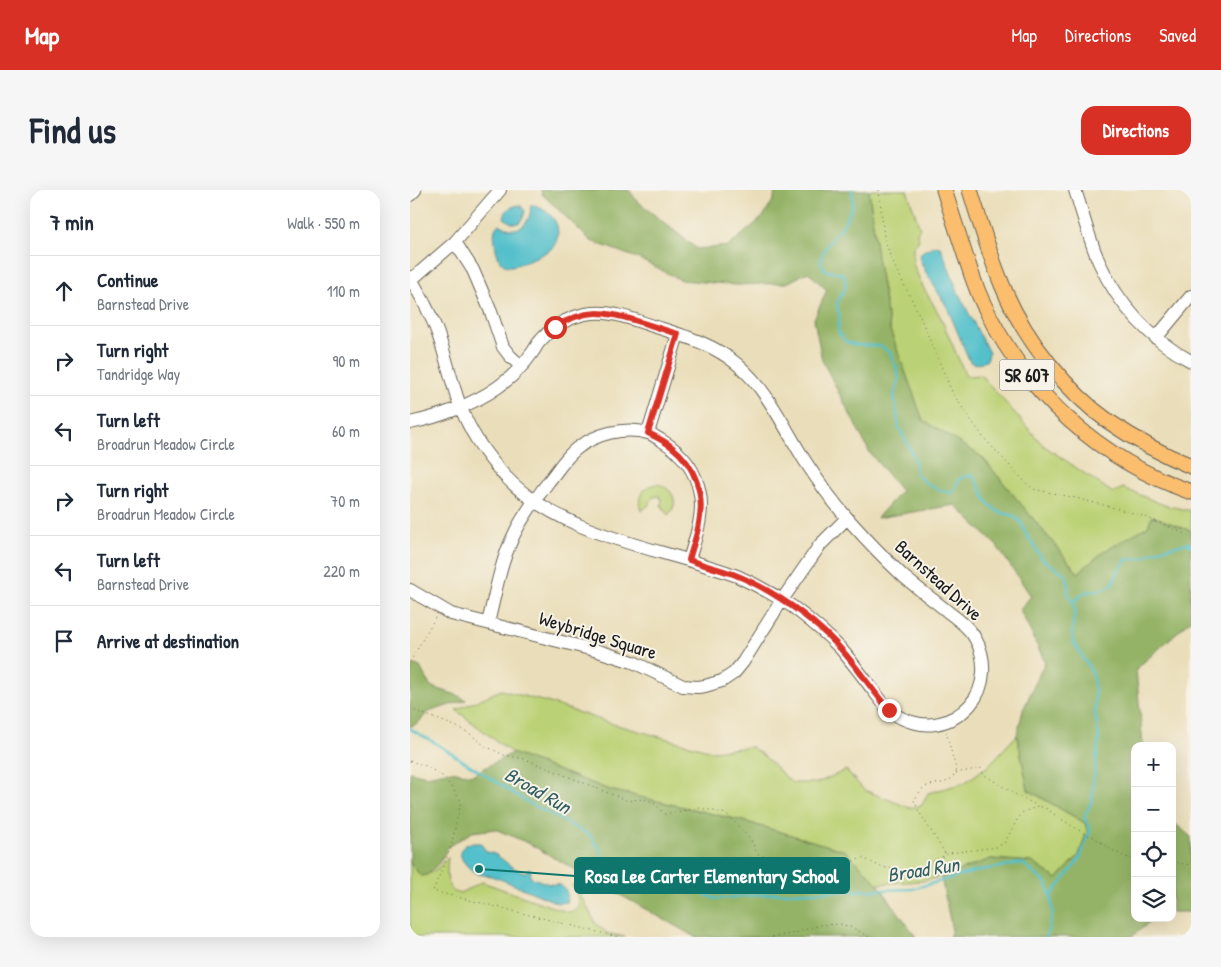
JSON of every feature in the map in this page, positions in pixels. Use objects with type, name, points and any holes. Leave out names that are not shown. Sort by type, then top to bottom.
[{"type":"main road","name":"SR 607","points":[[944,190],[971,274],[983,304],[1013,356],[1033,383],[1068,420],[1096,442],[1128,464],[1191,492]]},
{"type":"main road","name":"SR 607","points":[[970,190],[986,243],[1006,295],[1042,355],[1088,404],[1107,420],[1149,447],[1191,466]]},
{"type":"street","points":[[410,195],[415,190]]},
{"type":"street","points":[[411,278],[455,242],[500,190]]},
{"type":"street","points":[[1075,190],[1093,246],[1108,281],[1119,298],[1156,338],[1191,361]]},
{"type":"street","points":[[455,242],[474,270],[503,347],[521,366]]},
{"type":"street","name":"Barnstead Drive","points":[[411,278],[427,308],[438,335],[460,406],[469,426],[493,462],[506,477],[534,502],[560,517],[588,529],[734,575],[760,587],[806,616],[824,631],[855,666],[889,710],[900,718],[927,724],[943,722],[958,715],[974,700],[983,678],[983,667],[982,655],[977,641],[971,632],[903,575],[847,518],[806,463],[768,397],[746,372],[723,354],[698,341],[613,314],[597,312],[586,314],[566,320],[555,327],[539,342],[521,366],[508,379],[483,396],[460,406]]},
{"type":"street","points":[[1156,338],[1191,296]]},
{"type":"street","points":[[648,433],[678,334]]},
{"type":"street","points":[[410,423],[436,416],[460,406]]},
{"type":"street","points":[[488,623],[504,560],[521,523],[534,502],[576,450],[588,441],[607,433],[632,431],[648,433],[671,446],[683,457],[692,470],[697,481],[701,508],[689,560]]},
{"type":"street","name":"Weybridge Square","points":[[410,590],[451,614],[598,651],[633,662],[683,686],[714,685],[734,673],[743,662],[782,600],[820,545],[847,518]]},
{"type":"path","points":[[879,190],[884,237],[892,261],[918,312],[954,394],[983,437],[1033,489],[1137,514],[1191,537]]},
{"type":"path","points":[[410,662],[440,609]]},
{"type":"path","points":[[410,709],[455,726],[469,733],[485,746],[504,755],[526,759],[628,801],[640,798],[650,801],[657,805],[664,814],[700,808],[728,814],[751,840],[757,853],[788,868],[802,867],[818,870],[823,867],[839,866],[863,858],[881,867],[906,871],[915,870],[949,853],[997,847],[1005,842],[1023,812],[1039,806]]},
{"type":"path","points":[[943,722],[956,773]]},
{"type":"path","points":[[410,760],[426,766],[444,778],[461,801],[450,847],[433,891],[618,937]]},
{"type":"path","points":[[946,855],[918,810],[914,800],[922,789],[927,786],[949,781],[956,773],[981,768],[983,774],[1005,788],[1047,809],[1085,834],[1094,837],[1110,849],[1131,858]]},
{"type":"path","points":[[1176,863],[1191,865]]},
{"type":"path","points":[[772,937],[791,934],[820,925],[841,924],[869,937]]},
{"type":"green space","points":[[541,190],[629,190],[637,201],[697,249],[729,246],[763,217],[774,199],[775,190],[869,190],[877,257],[890,330],[923,420],[982,457],[1078,573],[1104,551],[1148,526],[1152,516],[1191,531],[1191,620],[1136,669],[1143,742],[1131,742],[1131,922],[1150,922],[1131,937],[949,937],[952,930],[941,877],[991,859],[1032,862],[1057,879],[1079,855],[1087,831],[1085,823],[1028,790],[1017,735],[1023,710],[1045,662],[1020,610],[1031,596],[997,546],[955,505],[877,518],[901,491],[870,453],[822,360],[814,319],[827,290],[808,272],[787,283],[737,285],[681,280],[637,258],[591,241],[542,194]]},
{"type":"green space","points":[[869,190],[907,190],[920,228],[917,233],[919,241],[913,247],[913,264],[923,287],[940,316],[966,376],[981,375],[1043,445],[1113,493],[1123,488],[1164,505],[1191,511],[1191,531],[1152,516],[1149,525],[1078,573],[982,457],[923,421],[890,330],[877,257]]},
{"type":"green space","points":[[657,484],[667,488],[673,496],[674,506],[668,515],[661,505],[662,500],[659,496],[653,497],[649,505],[641,511],[639,501],[642,493],[648,487]]},
{"type":"green space","points":[[410,666],[420,667],[430,686],[466,700],[428,712],[419,722],[410,727]]},
{"type":"green space","points":[[501,690],[550,703],[613,724],[712,751],[751,747],[764,756],[792,783],[817,783],[846,770],[864,790],[910,808],[922,805],[928,793],[964,783],[988,766],[1017,735],[1028,790],[1085,823],[1087,831],[1079,855],[1057,879],[1031,862],[991,859],[941,877],[922,881],[878,884],[846,851],[743,821],[610,790],[512,753],[456,710]]},
{"type":"green space","points":[[512,753],[610,790],[743,821],[846,851],[878,884],[916,937],[695,937],[528,843],[495,829],[472,832],[449,846],[439,863],[427,875],[421,876],[410,861],[410,772],[427,776],[451,771],[472,775]]},
{"type":"green space","points":[[1176,824],[1191,837],[1191,912],[1176,912]]},
{"type":"green space","points":[[448,857],[449,885],[455,892],[460,893],[482,882],[567,912],[577,909],[579,906],[578,898],[572,885],[576,886],[596,924],[607,933],[625,937],[410,937],[410,861],[412,866],[422,876],[433,871]]},
{"type":"water","points":[[520,205],[525,211],[519,223],[511,223],[504,218],[509,208]]},
{"type":"water","points":[[531,205],[543,210],[553,218],[558,229],[554,246],[539,256],[516,265],[506,266],[502,263],[496,252],[495,230],[499,224],[506,228],[514,229],[526,223]]},
{"type":"water","points":[[933,246],[941,248],[958,292],[989,353],[987,360],[983,362],[977,364],[970,362],[947,307],[921,262],[920,256],[922,252]]},
{"type":"water","points":[[480,843],[487,852],[496,855],[520,871],[526,872],[529,868],[531,870],[530,877],[549,884],[560,885],[566,890],[567,902],[558,903],[505,881],[477,874],[463,861],[460,854],[464,846]]},
{"type":"waterway","points":[[852,190],[852,207],[842,227],[823,251],[821,262],[827,271],[844,275],[846,286],[837,306],[840,317],[839,333],[846,342],[857,345],[881,346],[890,353],[899,379],[894,395],[899,427],[914,457],[916,474],[931,486],[950,493],[955,489],[959,479],[970,475],[975,478],[988,503],[997,511],[1012,515],[1021,522],[1041,557],[1067,577],[1068,593],[1075,608],[1072,630],[1073,641],[1093,674],[1095,712],[1099,739],[1092,801],[1085,815],[1090,831],[1079,860],[1051,896]]},
{"type":"waterway","points":[[1073,603],[1086,592],[1102,590],[1112,585],[1118,571],[1126,560],[1142,558],[1158,550],[1188,543],[1191,546]]},
{"type":"waterway","name":"Broad Run","points":[[410,729],[437,744],[529,803],[590,835],[600,849],[604,867],[612,878],[653,878],[684,885],[716,899],[779,893],[912,889],[977,871],[1022,863],[1046,883],[1051,896],[1053,913],[1046,937]]},
{"type":"place","name":"Rosa Lee Carter Elementary School","points":[[479,869]]},
{"type":"route","points":[[555,327],[576,316],[597,312],[613,314],[678,334],[648,433],[671,446],[683,457],[697,481],[701,508],[689,560],[734,575],[760,587],[806,616],[841,649],[889,710]]}]
